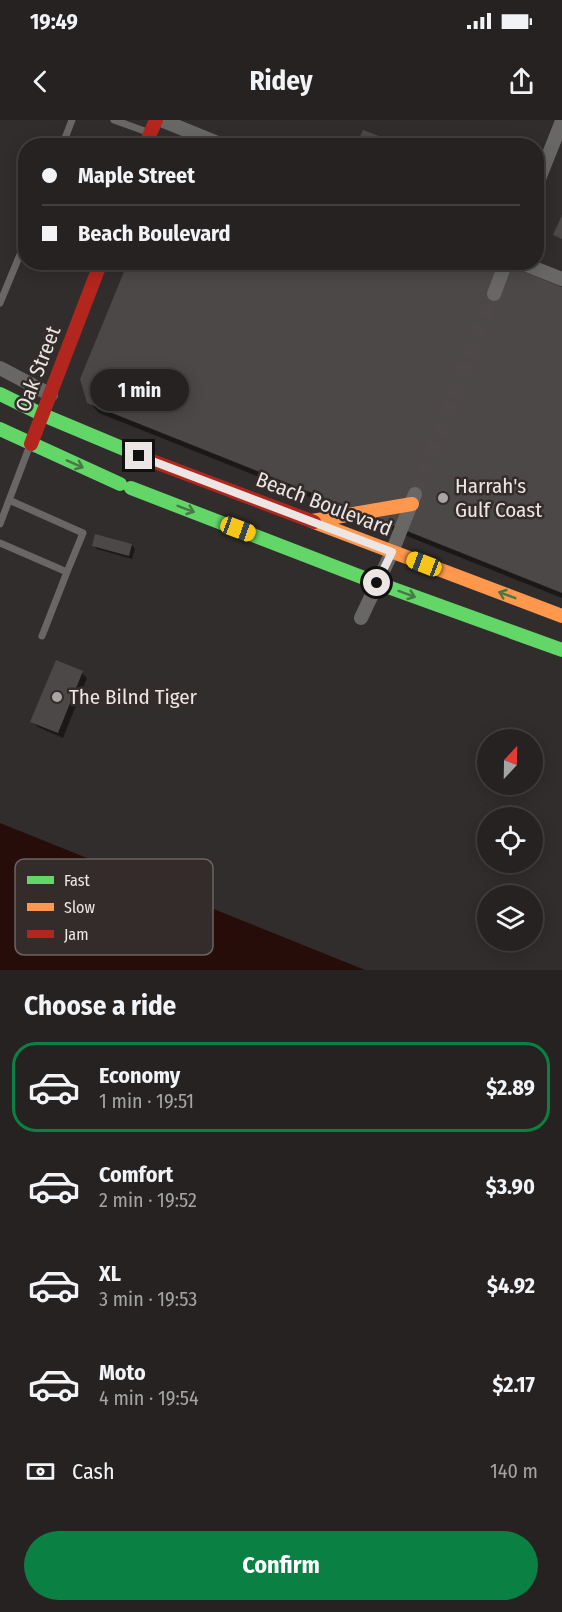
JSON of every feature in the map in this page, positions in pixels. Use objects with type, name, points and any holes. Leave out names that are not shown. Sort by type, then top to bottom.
[{"type":"main road","points":[[149,138],[156,120]]},
{"type":"main road","name":"Oak Street","points":[[31,444],[98,270]]},
{"type":"main road","name":"Beach Boulevard","points":[[0,394],[134,454],[562,616]]},
{"type":"main road","points":[[0,429],[126,486],[377,583],[562,650]]},
{"type":"main road","points":[[310,521],[362,514],[413,499]]},
{"type":"street","points":[[161,120],[194,138]]},
{"type":"street","points":[[544,166],[562,121]]},
{"type":"street","points":[[494,294],[503,270]]},
{"type":"street","points":[[539,270],[562,279]]},
{"type":"street","points":[[0,368],[51,395]]},
{"type":"street","points":[[361,618],[392,552],[413,499]]},
{"type":"lane","points":[[65,138],[72,120]]},
{"type":"lane","points":[[114,120],[145,138]]},
{"type":"lane","points":[[0,303],[18,259]]},
{"type":"lane","name":"Oak Street","points":[[0,522],[31,444]]},
{"type":"lane","points":[[9,500],[83,533],[42,636]]},
{"type":"lane","points":[[0,543],[67,572]]},
{"type":"shaded area","points":[[0,823],[89,859],[15,859],[15,955],[213,955],[213,909],[365,970],[0,970]]},
{"type":"building","points":[[363,130],[379,136],[378,138],[360,138]]},
{"type":"building","points":[[562,215],[562,239],[553,235]]},
{"type":"building","name":"Harrah's Gulf Coast","points":[[125,270],[520,270],[562,287],[562,593],[87,403],[80,379]]},
{"type":"building","points":[[95,534],[132,544],[129,556],[92,546]]},
{"type":"building","name":"The Bilnd Tiger","points":[[56,660],[83,671],[58,733],[30,722]]},
{"type":"tunnel","points":[[415,494],[494,294]]},
{"type":"traffic: fast","points":[[0,394],[43,415],[129,451]]},
{"type":"traffic: fast","points":[[0,429],[120,484]]},
{"type":"traffic: fast","points":[[131,488],[377,583],[562,650]]},
{"type":"traffic: slow","points":[[312,521],[412,504]]},
{"type":"traffic: slow","points":[[314,522],[562,616]]},
{"type":"traffic: jam","points":[[148,138],[156,120]]},
{"type":"traffic: jam","points":[[31,444],[98,270]]},
{"type":"traffic: jam","points":[[139,456],[314,522]]},
{"type":"place","name":"Harrah's Gulf Coast","points":[[443,498]]},
{"type":"place","name":"The Bilnd Tiger","points":[[57,697]]},
{"type":"route","points":[[139,456],[392,552],[377,583]]}]
